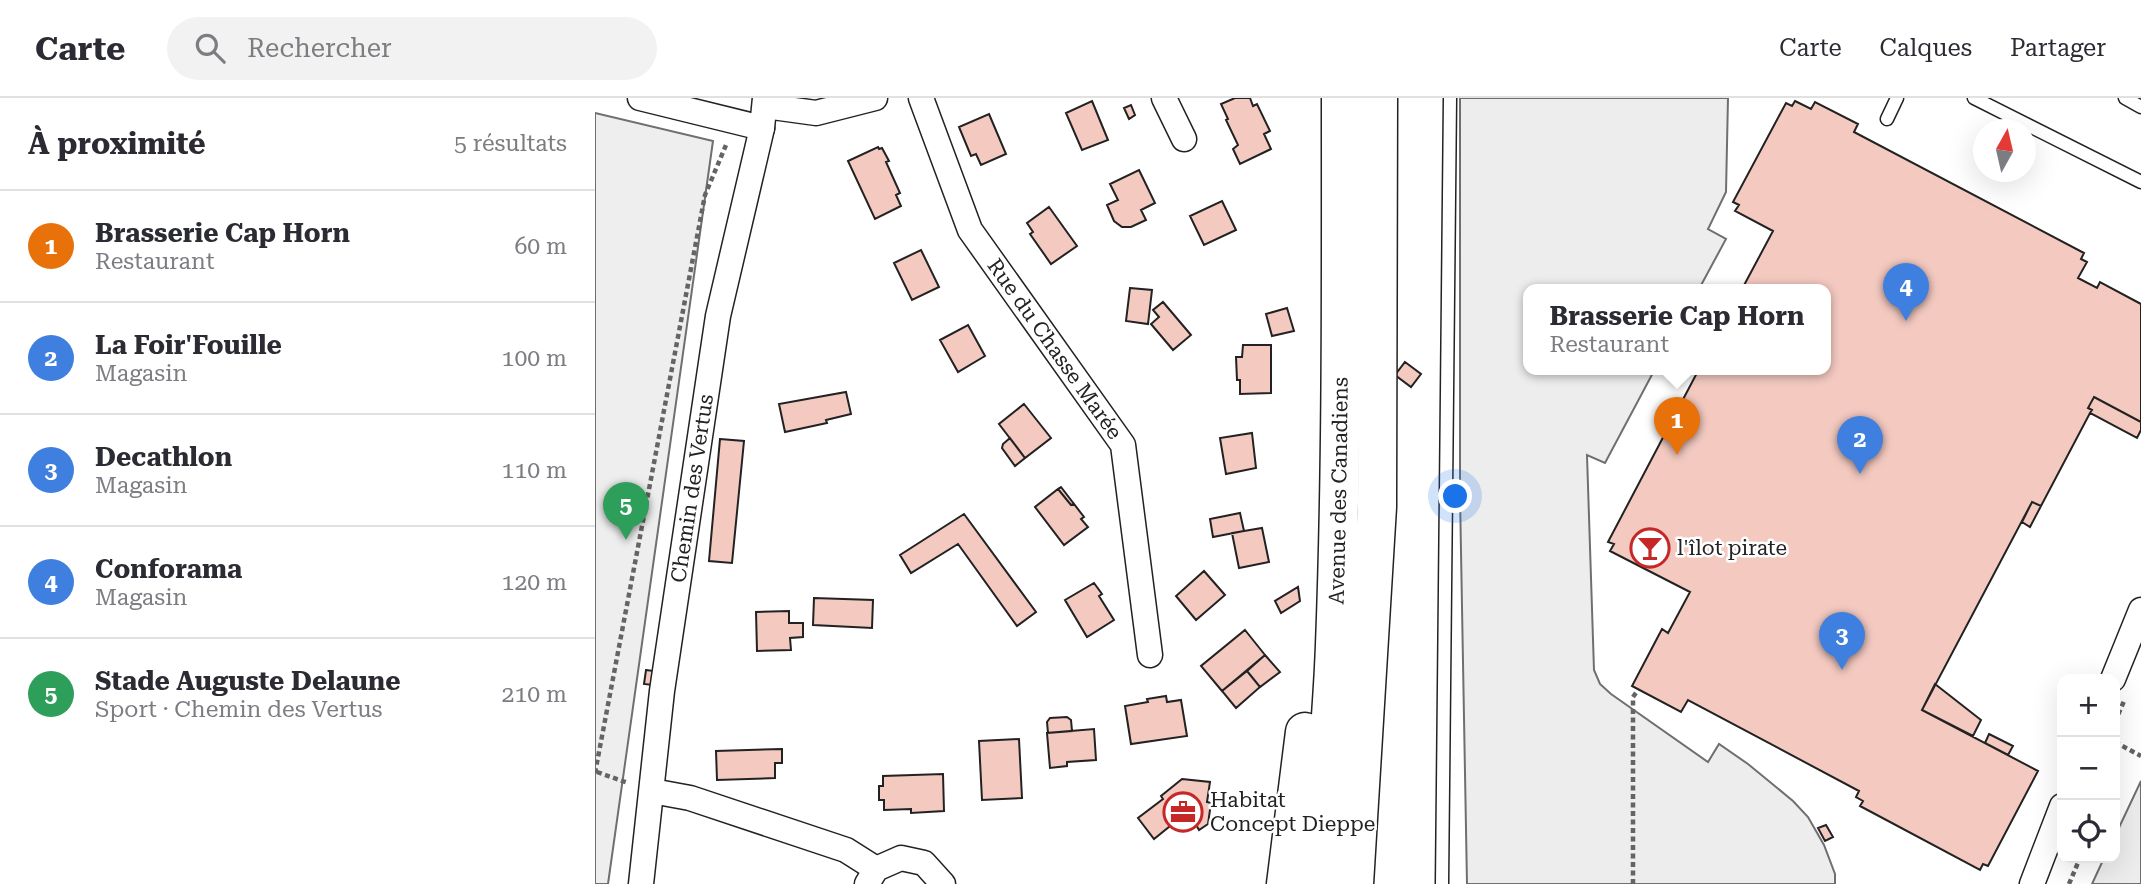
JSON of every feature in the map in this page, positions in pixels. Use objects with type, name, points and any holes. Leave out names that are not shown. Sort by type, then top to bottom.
[{"type":"main road","name":"Avenue des Canadiens","points":[[1317,884],[1335,646],[1342,384],[1341,98]]},
{"type":"main road","name":"Avenue des Canadiens","points":[[1354,884],[1377,507],[1378,98]]},
{"type":"main road","points":[[1286,884],[1311,684],[1335,646]]},
{"type":"street","points":[[640,98],[738,122],[764,111],[816,113],[875,98]]},
{"type":"street","name":"Rue du Chasse Marée","points":[[921,98],[970,230],[1123,445],[1150,655]]},
{"type":"street","points":[[1164,98],[1184,139]]},
{"type":"street","name":"Chemin des Vertus","points":[[641,884],[662,691],[718,316],[764,111]]},
{"type":"street","points":[[2115,674],[2141,610]]},
{"type":"street","points":[[652,791],[690,798],[846,850],[872,876],[901,858],[924,863],[943,884]]},
{"type":"street","points":[[2032,884],[2057,819]]},
{"type":"lane","points":[[1442,884],[1450,98]]},
{"type":"lane","points":[[1887,119],[1897,98]]},
{"type":"lane","points":[[1974,98],[2141,182]]},
{"type":"lane","points":[[2125,98],[2141,107]]},
{"type":"path","points":[[595,773],[705,195],[738,122]]},
{"type":"path","points":[[1633,884],[1633,697],[1638,690]]},
{"type":"path","points":[[2120,745],[2141,756]]},
{"type":"path","points":[[2069,884],[2078,863]]},
{"type":"shaded area","points":[[1460,98],[1728,98],[1726,192],[1708,229],[1726,239],[1702,284],[1523,284],[1523,375],[1652,375],[1605,463],[1587,455],[1594,670],[1600,684],[1611,694],[1708,762],[1719,744],[1793,801],[1808,817],[1824,845],[1835,874],[1835,884],[1467,884],[1460,496]]},
{"type":"shaded area","points":[[595,113],[713,141],[608,884],[595,884]]},
{"type":"shaded area","points":[[2141,781],[2141,884],[2092,884],[2102,863],[2120,863],[2120,825]]},
{"type":"building","points":[[1235,98],[1250,98],[1253,106],[1257,104],[1270,131],[1264,134],[1271,149],[1240,164],[1233,149],[1238,145],[1221,104]]},
{"type":"building","points":[[1092,101],[1108,140],[1082,150],[1066,113]]},
{"type":"building","points":[[1795,101],[1811,109],[1815,102],[1858,124],[1854,132],[2084,253],[2081,259],[2087,262],[2078,278],[2097,288],[2100,282],[2141,304],[2141,422],[2094,397],[2088,408],[2092,410],[2041,506],[2032,502],[1922,710],[2038,771],[1988,866],[1983,864],[1980,870],[1860,806],[1863,801],[1856,797],[1859,791],[1688,700],[1681,712],[1632,686],[1662,629],[1668,633],[1690,592],[1610,551],[1614,544],[1608,542],[1696,375],[1831,375],[1831,284],[1745,284],[1773,231],[1735,211],[1739,205],[1733,202],[1786,103],[1792,106]]},
{"type":"building","points":[[1131,105],[1135,115],[1129,119],[1124,108]]},
{"type":"building","points":[[989,114],[1006,154],[981,165],[976,154],[971,156],[959,127]]},
{"type":"building","points":[[878,147],[882,148],[889,161],[886,162],[900,193],[896,195],[901,206],[875,219],[848,161]]},
{"type":"building","points":[[1139,170],[1155,203],[1141,210],[1146,220],[1131,227],[1122,227],[1114,221],[1107,205],[1118,200],[1110,184]]},
{"type":"building","points":[[1222,201],[1236,230],[1204,245],[1190,216]]},
{"type":"building","points":[[1049,207],[1077,246],[1051,264],[1030,234],[1033,232],[1027,223]]},
{"type":"building","points":[[921,250],[939,287],[912,300],[894,263]]},
{"type":"building","points":[[1130,288],[1152,290],[1148,324],[1126,321]]},
{"type":"building","points":[[1163,302],[1191,335],[1173,350],[1151,324],[1159,317],[1153,310]]},
{"type":"building","points":[[1287,308],[1294,331],[1272,336],[1266,314]]},
{"type":"building","points":[[968,325],[985,356],[958,372],[940,340]]},
{"type":"building","points":[[1243,345],[1271,345],[1271,393],[1240,394],[1236,357],[1242,357]]},
{"type":"building","points":[[1405,362],[1421,374],[1411,387],[1395,375]]},
{"type":"building","points":[[846,392],[851,414],[826,420],[827,423],[785,432],[779,404]]},
{"type":"building","points":[[2094,397],[2141,422],[2137,438],[2090,413],[2092,410],[2088,408]]},
{"type":"building","points":[[1024,404],[1051,438],[1025,458],[999,424]]},
{"type":"building","points":[[1252,433],[1256,468],[1226,474],[1220,438]]},
{"type":"building","points":[[1010,438],[1025,458],[1015,466],[1002,448]]},
{"type":"building","points":[[720,439],[744,441],[732,563],[709,561]]},
{"type":"building","points":[[1061,487],[1074,504],[1071,505],[1058,489]]},
{"type":"building","points":[[1058,489],[1071,505],[1074,504],[1088,527],[1064,545],[1035,507]]},
{"type":"building","points":[[2032,502],[2041,506],[2030,527],[2022,522]]},
{"type":"building","points":[[1240,513],[1244,531],[1213,537],[1210,519]]},
{"type":"building","points":[[964,514],[1036,612],[1017,626],[958,544],[911,573],[900,555]]},
{"type":"building","points":[[1262,528],[1269,562],[1239,568],[1232,533]]},
{"type":"building","points":[[1204,571],[1225,595],[1196,620],[1176,596]]},
{"type":"building","points":[[1094,583],[1114,620],[1087,637],[1065,600]]},
{"type":"building","points":[[1298,587],[1300,601],[1281,613],[1275,601]]},
{"type":"building","points":[[814,598],[873,600],[872,628],[813,625]]},
{"type":"building","points":[[789,611],[789,623],[803,623],[803,637],[790,638],[791,650],[757,651],[756,612]]},
{"type":"building","points":[[1245,630],[1265,655],[1222,691],[1201,666]]},
{"type":"building","points":[[1265,655],[1280,672],[1260,687],[1247,671]]},
{"type":"building","points":[[646,670],[654,671],[652,685],[644,684]]},
{"type":"building","points":[[1247,671],[1260,687],[1236,708],[1222,691]]},
{"type":"building","points":[[1935,684],[1981,720],[1973,736],[1922,710]]},
{"type":"building","points":[[1166,696],[1167,702],[1181,700],[1187,736],[1131,744],[1125,706]]},
{"type":"building","points":[[1067,717],[1071,720],[1072,731],[1048,733],[1047,722],[1050,718]]},
{"type":"building","points":[[1094,729],[1096,760],[1067,762],[1067,766],[1050,768],[1047,733]]},
{"type":"building","points":[[1989,734],[2013,746],[2008,755],[1985,743]]},
{"type":"building","points":[[1019,739],[1022,798],[982,800],[979,741]]},
{"type":"building","points":[[782,749],[782,763],[775,763],[775,778],[717,780],[716,751]]},
{"type":"building","points":[[943,774],[944,811],[911,813],[911,809],[884,810],[884,800],[879,800],[879,786],[883,786],[883,776]]},
{"type":"building","points":[[1182,779],[1210,782],[1208,824],[1199,830],[1190,814],[1180,815],[1180,818],[1154,839],[1138,818],[1163,799],[1161,796]]},
{"type":"building","points":[[1190,814],[1193,820],[1179,819],[1180,815]]},
{"type":"building","points":[[1826,825],[1833,837],[1825,841],[1818,828]]},
{"type":"place","name":"Conforama","points":[[1906,321]]},
{"type":"place","name":"Brasserie Cap Horn","points":[[1677,455]]},
{"type":"place","name":"La Foir'Fouille","points":[[1860,474]]},
{"type":"place","name":"Stade Auguste Delaune","points":[[626,540]]},
{"type":"place","name":"l'îlot pirate","points":[[1650,548]]},
{"type":"place","name":"Decathlon","points":[[1842,670]]},
{"type":"place","name":"Habitat Concept Dieppe","points":[[1183,812]]}]
